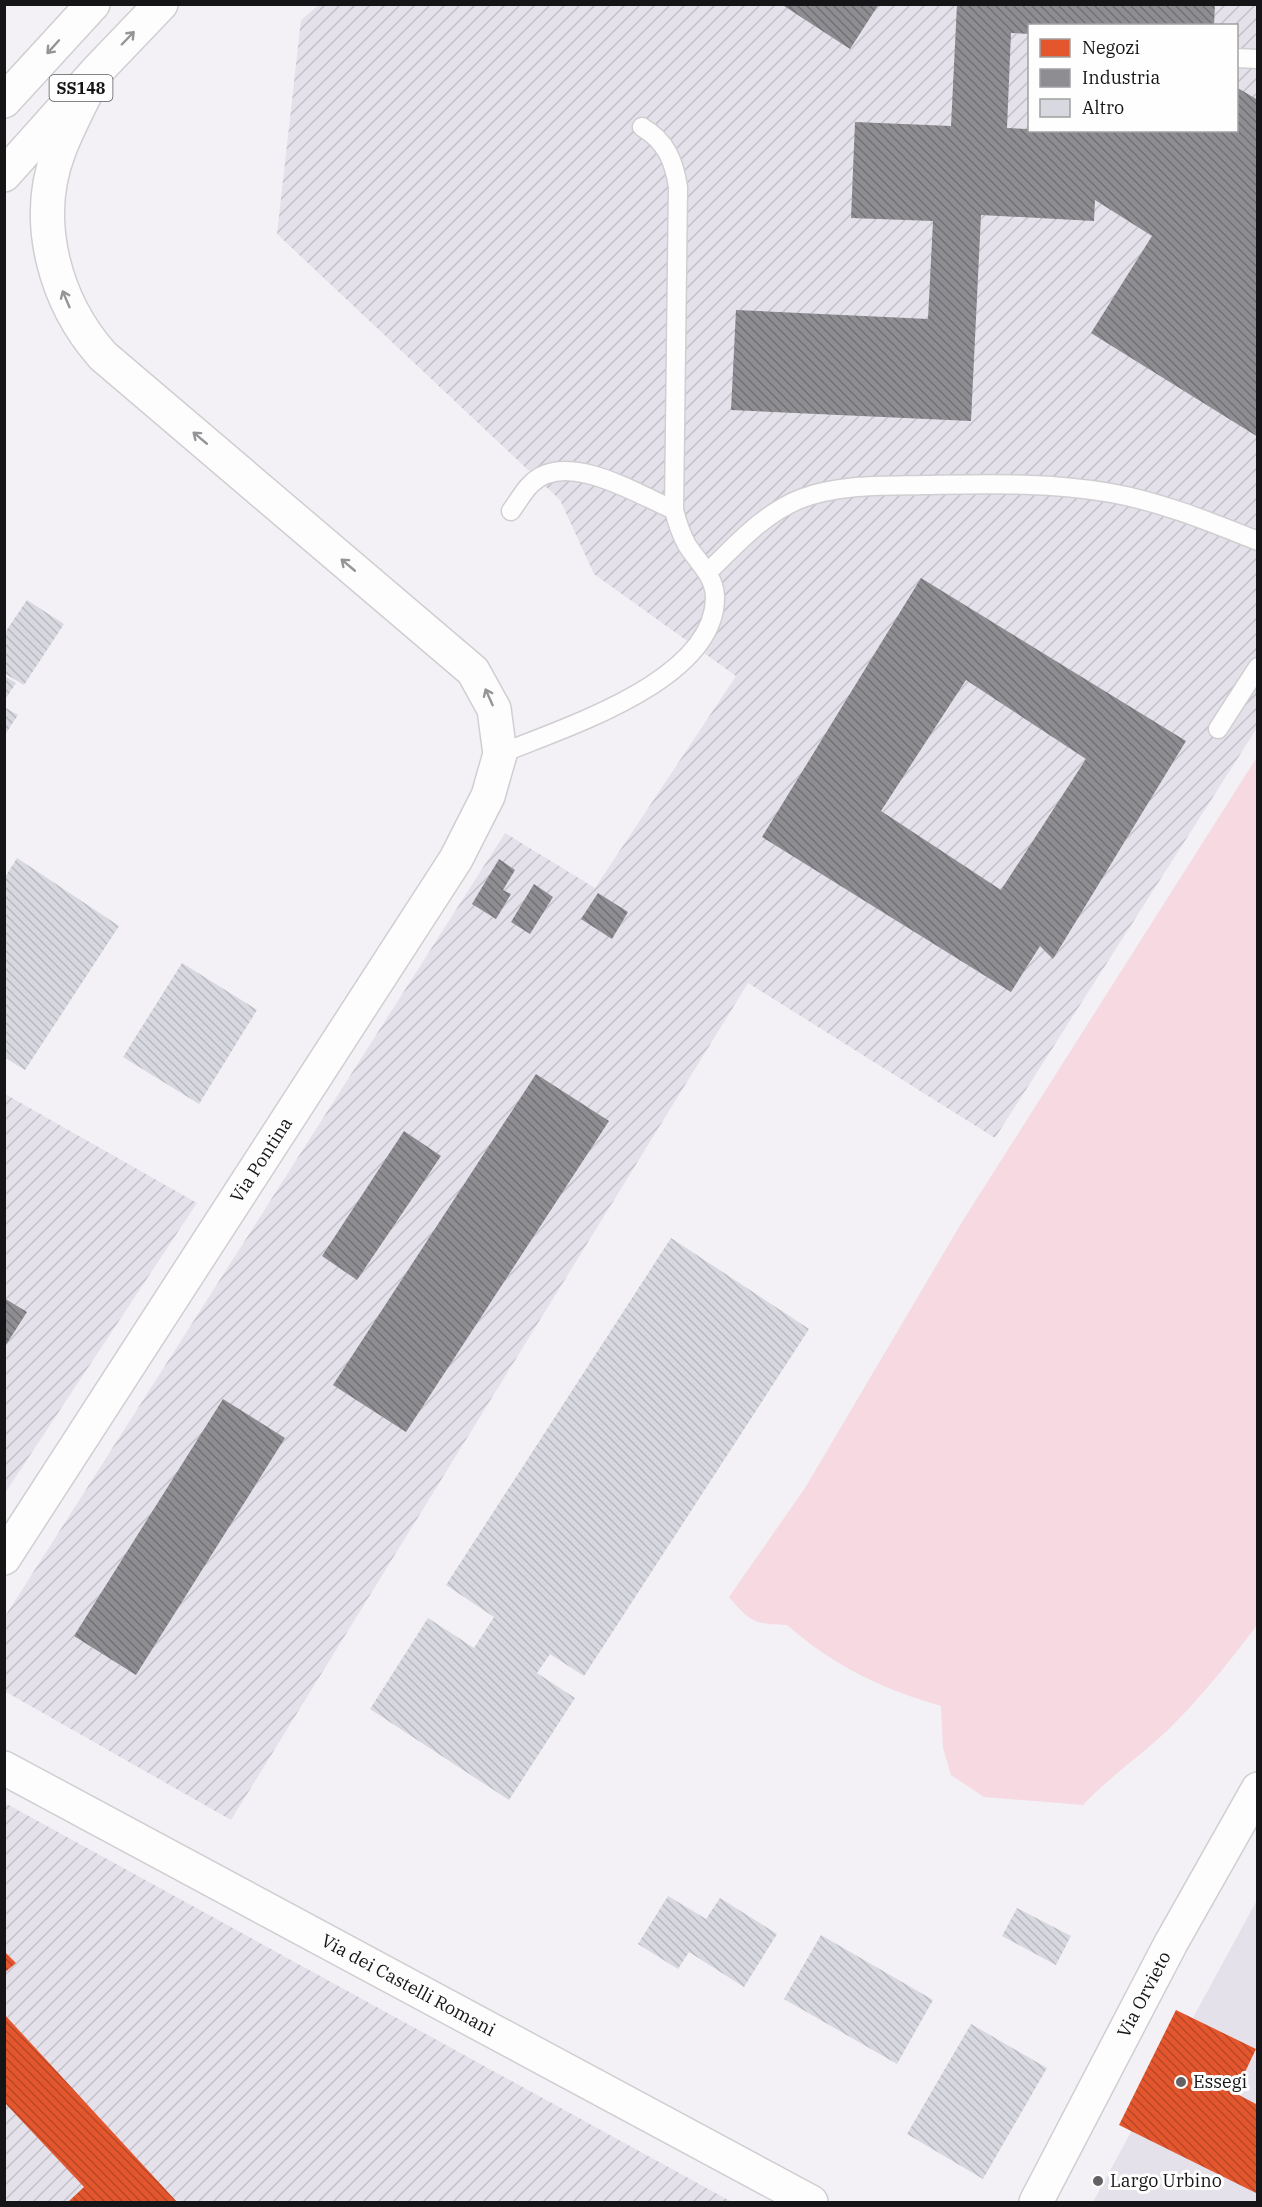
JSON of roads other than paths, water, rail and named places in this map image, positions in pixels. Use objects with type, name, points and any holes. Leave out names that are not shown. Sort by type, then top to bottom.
[{"type":"main road","name":"SS148","points":[[4,101],[93,4]]},
{"type":"main road","name":"SS148","points":[[4,175],[96,72],[161,4]]},
{"type":"main road","points":[[96,72],[58,152],[49,186],[47,216],[56,272],[78,323],[104,356],[474,671],[494,709],[500,754]]},
{"type":"main road","name":"Via Pontina","points":[[4,1558],[456,859],[488,796],[500,754]]},
{"type":"main road","name":"Via dei Castelli Romani","points":[[4,1768],[811,2202]]},
{"type":"main road","name":"Via Orvieto","points":[[1036,2202],[1171,1943],[1257,1789]]},
{"type":"lane","points":[[1238,58],[1257,59]]},
{"type":"lane","points":[[500,754],[625,701],[685,658],[696,647],[711,621],[715,595],[708,572],[684,539],[674,510],[678,187],[669,153],[657,137],[642,127]]},
{"type":"lane","points":[[511,511],[530,484],[556,470],[586,473],[674,510]]},
{"type":"lane","points":[[708,572],[750,531],[783,507],[813,495],[850,488],[1007,485],[1085,489],[1165,506],[1257,541]]},
{"type":"lane","points":[[1218,729],[1257,667]]},
{"type":"place","name":"Essegi","points":[[1181,2082]]},
{"type":"place","name":"Largo Urbino","points":[[1098,2181]]}]
